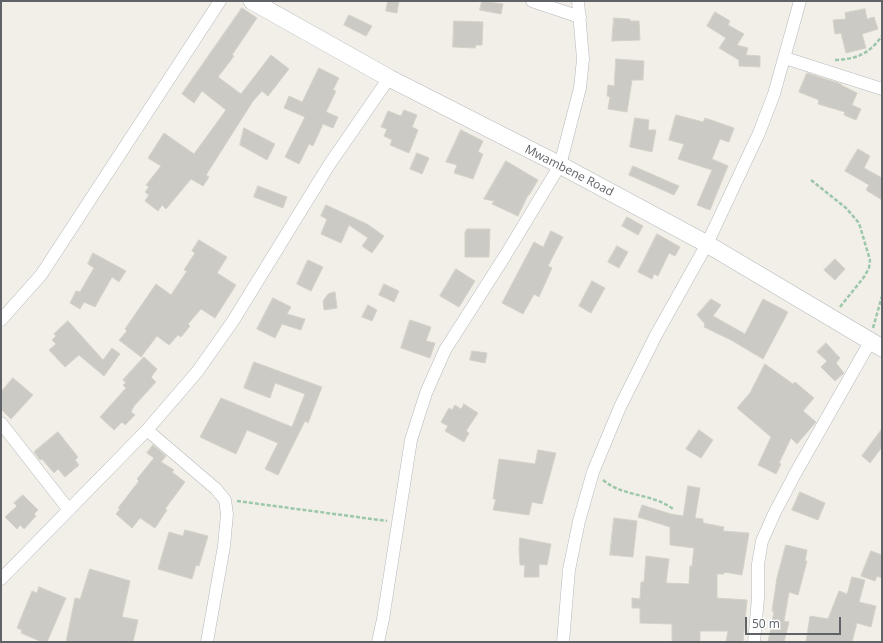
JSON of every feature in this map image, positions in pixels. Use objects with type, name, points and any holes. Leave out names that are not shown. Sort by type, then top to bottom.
[{"type":"street","points":[[1,320],[41,275],[220,1]]},
{"type":"street","name":"Mwambene Road","points":[[252,1],[389,78],[560,165],[707,244],[876,345]]},
{"type":"street","points":[[532,1],[580,17]]},
{"type":"street","points":[[378,642],[383,619],[411,440],[426,393],[445,350],[506,256],[560,165],[580,88],[583,59],[578,1]]},
{"type":"street","points":[[563,642],[569,570],[579,521],[593,472],[623,400],[656,335],[707,244],[759,133],[774,94],[800,1]]},
{"type":"street","points":[[785,58],[882,89]]},
{"type":"street","points":[[1,579],[147,430],[197,372],[232,321],[329,165],[389,78]]},
{"type":"street","points":[[754,642],[758,598],[758,564],[762,541],[795,474],[876,345]]},
{"type":"street","points":[[1,423],[69,510]]},
{"type":"street","points":[[147,430],[216,489],[225,500],[227,514],[224,546],[207,642]]},
{"type":"path","points":[[831,61],[862,55],[872,49],[882,36]]},
{"type":"path","points":[[811,180],[849,211],[859,223],[870,260],[869,268],[864,277],[832,318]]},
{"type":"path","points":[[876,345],[882,296]]},
{"type":"path","points":[[593,472],[614,488],[654,498],[673,509]]},
{"type":"path","points":[[225,500],[397,522]]},
{"type":"building","points":[[388,1],[399,1],[397,13],[386,11]]},
{"type":"building","points":[[482,1],[503,4],[501,14],[480,10]]},
{"type":"building","points":[[242,8],[257,18],[232,55],[234,56],[218,77],[241,94],[271,55],[289,69],[268,96],[262,91],[253,101],[206,175],[209,177],[203,186],[191,179],[166,209],[162,205],[158,211],[145,201],[149,195],[145,192],[149,187],[146,185],[161,166],[148,158],[164,133],[194,154],[226,110],[202,91],[194,103],[182,94]]},
{"type":"building","points":[[865,9],[867,19],[874,17],[878,29],[862,34],[866,48],[846,53],[841,33],[835,34],[833,20],[846,19],[845,13]]},
{"type":"building","points":[[715,12],[730,21],[728,25],[744,34],[737,45],[748,48],[746,55],[760,56],[760,67],[739,66],[739,60],[719,48],[726,38],[707,26]]},
{"type":"building","points":[[349,15],[372,26],[366,36],[344,25]]},
{"type":"building","points":[[614,18],[639,21],[640,40],[612,41]]},
{"type":"building","points":[[454,21],[483,22],[482,45],[476,45],[475,48],[453,47]]},
{"type":"building","points":[[616,59],[644,61],[643,80],[632,80],[627,112],[608,109],[610,97],[607,96],[608,85],[614,86]]},
{"type":"building","points":[[319,68],[339,78],[333,90],[336,91],[326,112],[338,117],[333,128],[323,124],[313,146],[309,144],[299,164],[285,157],[305,117],[284,108],[289,96],[302,102]]},
{"type":"building","points":[[807,73],[841,84],[857,93],[852,105],[861,109],[856,120],[844,115],[845,112],[818,104],[819,100],[799,92]]},
{"type":"building","points":[[404,110],[417,115],[412,127],[418,130],[409,153],[390,145],[392,140],[384,136],[387,129],[381,127],[388,111],[401,116]]},
{"type":"building","points":[[676,115],[703,122],[705,118],[734,128],[729,142],[720,139],[712,159],[728,166],[710,210],[697,205],[712,170],[678,159],[684,144],[669,140]]},
{"type":"building","points":[[635,118],[649,120],[648,130],[656,130],[652,152],[630,147]]},
{"type":"building","points":[[244,128],[275,144],[267,160],[240,145]]},
{"type":"building","points":[[461,130],[483,141],[478,152],[483,154],[473,179],[454,173],[457,165],[446,162]]},
{"type":"building","points":[[858,149],[870,156],[864,168],[882,178],[882,200],[866,190],[869,185],[845,171]]},
{"type":"building","points":[[417,153],[429,158],[422,174],[410,169]]},
{"type":"building","points":[[506,161],[538,180],[528,195],[518,216],[492,204],[494,201],[484,199]]},
{"type":"building","points":[[633,166],[679,186],[674,195],[629,175]]},
{"type":"building","points":[[258,186],[287,197],[283,208],[254,197]]},
{"type":"building","points":[[326,205],[367,224],[384,236],[372,253],[362,246],[368,238],[349,225],[341,243],[321,234],[327,219],[321,216]]},
{"type":"building","points":[[627,217],[643,226],[638,235],[622,226]]},
{"type":"building","points":[[467,229],[490,229],[489,257],[465,257],[465,233]]},
{"type":"building","points":[[551,231],[563,237],[548,266],[552,268],[539,297],[534,294],[523,314],[502,303],[534,242],[543,247]]},
{"type":"building","points":[[657,234],[680,247],[675,256],[669,253],[658,276],[654,274],[652,279],[638,272]]},
{"type":"building","points":[[199,240],[227,257],[217,273],[236,285],[215,318],[201,309],[188,324],[190,326],[181,337],[178,335],[169,345],[157,336],[141,357],[119,340],[127,331],[125,329],[156,284],[171,295],[187,271],[184,270],[195,253],[192,251]]},
{"type":"building","points":[[617,246],[628,252],[619,268],[608,262]]},
{"type":"building","points":[[93,253],[126,271],[119,282],[112,277],[95,307],[84,302],[80,309],[70,303],[76,291],[80,292],[94,268],[88,264]]},
{"type":"building","points":[[835,259],[845,269],[835,280],[824,270]]},
{"type":"building","points":[[308,260],[323,267],[311,291],[297,284]]},
{"type":"building","points":[[456,269],[475,281],[459,307],[440,296]]},
{"type":"building","points":[[592,281],[605,288],[591,313],[579,306]]},
{"type":"building","points":[[384,284],[399,291],[394,302],[379,295]]},
{"type":"building","points":[[335,292],[337,308],[324,310],[323,301],[328,294]]},
{"type":"building","points":[[273,298],[291,307],[287,314],[305,319],[301,330],[282,324],[275,338],[257,329]]},
{"type":"building","points":[[711,299],[721,305],[713,316],[745,334],[763,299],[788,312],[763,359],[731,340],[704,327],[705,324],[697,315]]},
{"type":"building","points":[[368,305],[377,310],[372,321],[362,317]]},
{"type":"building","points":[[410,320],[431,327],[426,341],[435,343],[430,358],[401,348]]},
{"type":"building","points":[[68,321],[103,360],[112,348],[120,354],[104,376],[79,355],[65,367],[49,350],[56,344],[52,340],[56,336],[54,334]]},
{"type":"building","points":[[826,343],[840,358],[836,363],[844,373],[835,381],[821,367],[827,361],[817,352]]},
{"type":"building","points":[[472,351],[487,353],[485,363],[470,360]]},
{"type":"building","points":[[144,357],[157,369],[151,377],[156,382],[134,406],[131,412],[135,415],[125,425],[122,422],[114,430],[100,417],[126,388],[123,385],[126,383],[123,380]]},
{"type":"building","points":[[254,362],[322,387],[308,423],[305,421],[278,475],[265,469],[278,443],[247,430],[236,454],[200,437],[221,398],[292,427],[305,394],[275,383],[270,398],[244,388]]},
{"type":"building","points":[[765,364],[793,384],[795,382],[814,398],[803,411],[816,422],[797,444],[791,438],[779,463],[781,464],[776,474],[758,465],[771,437],[737,408],[750,393]]},
{"type":"building","points":[[13,378],[33,395],[11,419],[1,409],[1,392]]},
{"type":"building","points":[[464,404],[478,413],[466,431],[469,433],[464,442],[445,431],[448,426],[441,422],[449,408],[452,410],[455,405],[461,409]]},
{"type":"building","points":[[882,429],[882,447],[870,463],[862,456]]},
{"type":"building","points":[[699,430],[713,440],[701,458],[686,449]]},
{"type":"building","points":[[58,432],[78,457],[75,460],[79,465],[65,477],[58,469],[54,473],[34,452]]},
{"type":"building","points":[[153,445],[166,456],[161,462],[174,470],[172,472],[185,482],[165,509],[167,510],[155,528],[140,518],[132,528],[116,514],[120,509],[118,508],[139,481],[137,479],[154,458],[147,453]]},
{"type":"building","points":[[538,450],[556,453],[542,504],[532,502],[529,515],[493,510],[496,499],[493,499],[499,459],[535,464]]},
{"type":"building","points":[[688,486],[700,488],[695,518],[703,519],[703,523],[724,527],[723,531],[749,533],[742,575],[724,572],[724,574],[717,574],[717,598],[747,600],[743,642],[726,642],[728,631],[700,631],[700,642],[672,642],[672,624],[640,623],[640,608],[632,608],[632,598],[640,599],[641,582],[644,582],[646,556],[669,559],[666,583],[689,584],[690,566],[692,566],[694,548],[670,545],[670,527],[638,517],[642,505],[683,516]]},
{"type":"building","points":[[800,492],[825,503],[818,520],[792,510]]},
{"type":"building","points":[[23,495],[38,510],[34,514],[36,516],[24,529],[20,525],[17,529],[5,517],[17,506],[14,503]]},
{"type":"building","points":[[614,518],[637,521],[633,557],[610,555]]},
{"type":"building","points":[[185,530],[208,536],[199,566],[196,565],[192,579],[158,569],[169,532],[183,536]]},
{"type":"building","points":[[520,538],[551,544],[547,565],[539,564],[539,577],[524,577],[525,565],[520,565]]},
{"type":"building","points":[[786,545],[807,550],[805,561],[807,561],[798,595],[789,592],[784,621],[789,622],[784,642],[768,642],[774,612],[772,611],[777,578]]},
{"type":"building","points":[[871,551],[882,555],[882,578],[877,576],[875,581],[861,576]]},
{"type":"building","points":[[90,569],[130,581],[122,617],[138,620],[133,642],[66,642],[75,598],[80,599]]},
{"type":"building","points":[[852,577],[865,580],[859,602],[876,606],[871,627],[857,623],[852,642],[806,642],[810,616],[828,619],[839,591],[847,594]]},
{"type":"building","points":[[39,587],[66,598],[47,642],[42,642],[21,633],[22,630],[17,628],[32,591],[37,593]]}]
